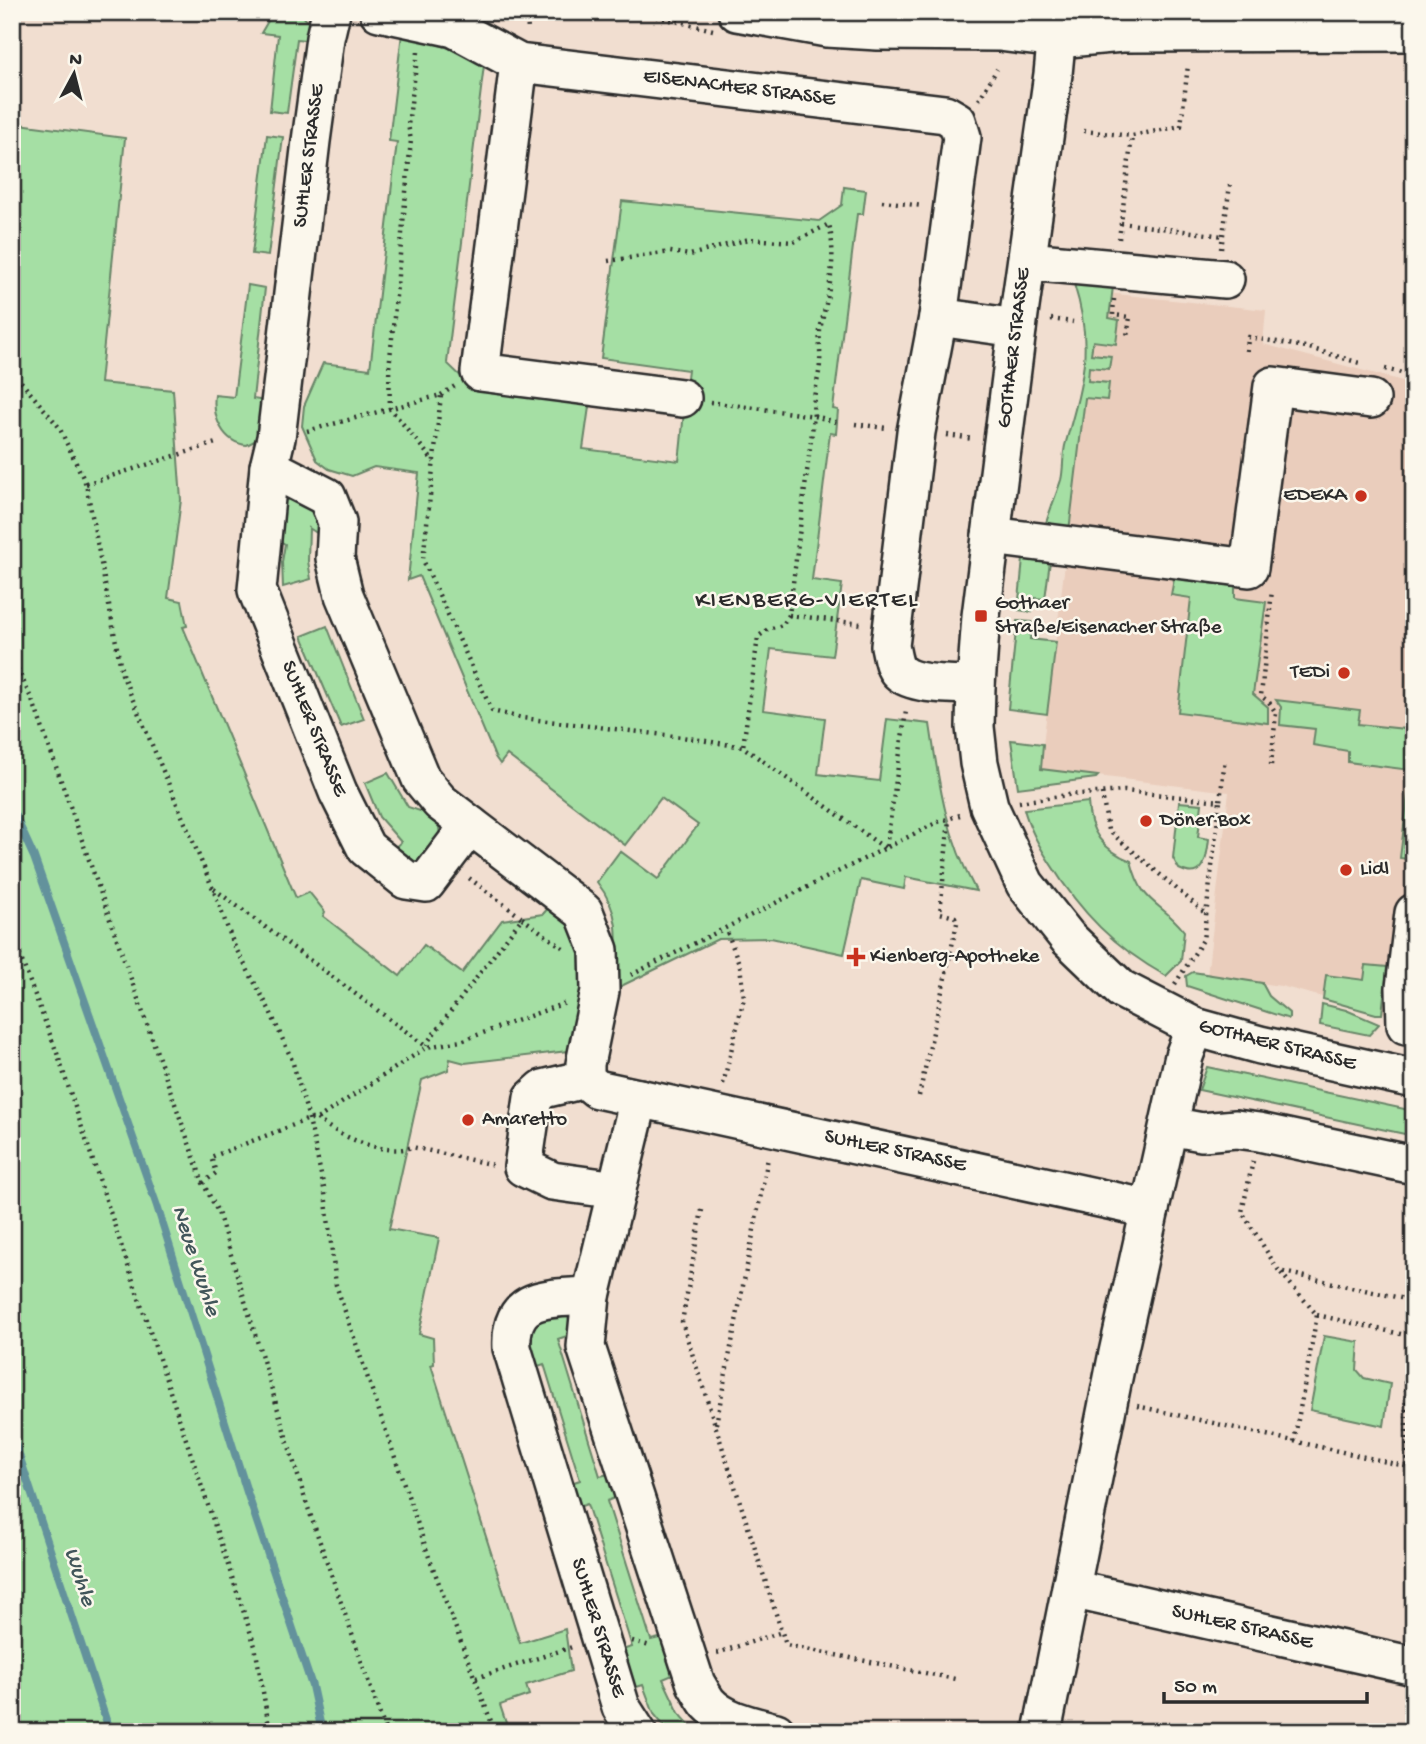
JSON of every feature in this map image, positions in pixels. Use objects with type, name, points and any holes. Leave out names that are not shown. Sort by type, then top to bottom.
[{"type":"street","name":"SUHLER STRASSE","points":[[331,12],[311,141],[257,590],[338,792],[366,848],[406,880],[426,883],[470,825]]},
{"type":"street","name":"EISENACHER STRASSE","points":[[379,12],[454,28],[519,63],[945,114],[957,121],[962,137],[953,209]]},
{"type":"street","points":[[737,12],[827,27],[878,31],[999,32],[1058,26],[1122,33],[1414,32]]},
{"type":"street","name":"GOTHAER STRASSE","points":[[1058,26],[1027,261],[1034,323],[991,536],[976,685],[975,727],[979,764],[989,806],[1025,884],[1068,938],[1121,989],[1195,1027],[1259,1045],[1403,1076]]},
{"type":"street","points":[[519,63],[480,372],[682,398]]},
{"type":"street","points":[[953,209],[938,317],[916,432],[890,646],[899,672],[911,679],[976,685]]},
{"type":"street","points":[[1027,261],[1223,267]]},
{"type":"street","points":[[938,317],[1034,323]]},
{"type":"street","points":[[991,536],[1249,568],[1273,386],[1372,377]]},
{"type":"street","points":[[270,467],[327,497],[337,522],[335,558],[344,595],[421,779],[440,802],[584,912],[599,950],[600,991],[584,1064],[585,1079],[543,1088],[533,1098],[523,1167],[552,1181],[617,1191]]},
{"type":"street","points":[[1403,1076],[1410,1022],[1405,988],[1414,914]]},
{"type":"street","points":[[1042,1732],[1150,1209],[1184,1056],[1195,1027]]},
{"type":"street","name":"SUHLER STRASSE","points":[[585,1079],[597,1089],[1150,1209]]},
{"type":"street","points":[[639,1098],[591,1296],[586,1347],[696,1684],[709,1704],[723,1714],[776,1732]]},
{"type":"street","points":[[1169,1126],[1202,1132],[1236,1129],[1259,1132],[1414,1165]]},
{"type":"street","name":"SUHLER STRASSE","points":[[591,1296],[540,1300],[526,1305],[516,1317],[511,1332],[512,1348],[621,1707],[637,1732]]},
{"type":"street","name":"SUHLER STRASSE","points":[[1071,1589],[1414,1666]]},
{"type":"path","points":[[422,20],[408,125],[411,140],[388,369],[390,408],[433,462]]},
{"type":"path","points":[[1084,131],[1132,136],[1181,126],[1189,57]]},
{"type":"path","points":[[1119,245],[1132,136]]},
{"type":"path","points":[[1223,267],[1223,236],[1230,185]]},
{"type":"path","points":[[882,201],[953,209]]},
{"type":"path","points":[[1121,223],[1223,236]]},
{"type":"path","points":[[608,261],[670,252],[690,255],[749,239],[794,242],[829,224],[832,239],[830,287],[826,312],[820,327],[820,363],[789,615],[783,625],[768,629],[758,638],[743,747]]},
{"type":"path","points":[[1034,323],[1073,322]]},
{"type":"path","points":[[1247,351],[1248,337],[1306,347],[1372,377],[1414,376]]},
{"type":"path","points":[[12,371],[59,428],[86,484],[122,674],[234,945],[269,1009],[292,1060],[309,1119],[325,1193],[336,1285],[429,1557],[495,1732]]},
{"type":"path","points":[[312,430],[441,395],[423,560],[492,711],[522,718],[743,747],[886,849]]},
{"type":"path","points":[[682,398],[814,416],[837,422]]},
{"type":"path","points":[[86,484],[219,442]]},
{"type":"path","points":[[1249,568],[1272,590],[1261,696],[1276,713],[1271,765]]},
{"type":"path","points":[[789,615],[893,628]]},
{"type":"path","points":[[12,656],[35,707],[203,1183],[218,1212],[233,1255],[305,1499],[386,1732]]},
{"type":"path","points":[[886,849],[911,679]]},
{"type":"path","points":[[1161,1010],[1203,940],[1225,759]]},
{"type":"path","points":[[1017,802],[1125,791],[1220,801]]},
{"type":"path","points":[[1102,793],[1108,830],[1206,914]]},
{"type":"path","points":[[203,1183],[216,1173],[211,1157],[309,1119],[317,1119],[427,1047],[461,1041],[600,991],[938,822],[962,815]]},
{"type":"path","points":[[919,1096],[957,923],[955,918],[940,912],[949,819]]},
{"type":"path","points":[[427,1047],[429,1040],[522,918],[444,859]]},
{"type":"path","points":[[213,889],[427,1047]]},
{"type":"path","points":[[716,1114],[744,998],[740,966],[726,929]]},
{"type":"path","points":[[12,934],[57,1053],[255,1646],[270,1732]]},
{"type":"path","points":[[317,1119],[327,1127],[360,1142],[385,1148],[402,1151],[412,1147],[502,1167],[523,1167]]},
{"type":"path","points":[[715,1425],[774,1126]]},
{"type":"path","points":[[1109,1400],[1411,1468],[1405,1383],[1414,1337],[1318,1315],[1279,1271],[1242,1212],[1259,1132]]},
{"type":"path","points":[[702,1210],[682,1322],[786,1645],[955,1679]]},
{"type":"path","points":[[1279,1271],[1414,1301]]},
{"type":"path","points":[[1294,1441],[1318,1315]]},
{"type":"path","points":[[726,1650],[782,1632]]},
{"type":"path","points":[[599,1638],[640,1642],[689,1663]]},
{"type":"path","points":[[476,1678],[555,1652]]},
{"type":"shaded area","points":[[1098,292],[1266,310],[1263,344],[1414,384],[1414,998],[1390,1015],[1281,986],[1207,976],[1229,792],[1040,769]]},
{"type":"green space","points":[[283,12],[303,16],[314,30],[315,41],[297,39],[287,113],[270,111],[278,35],[261,33],[268,21]]},
{"type":"green space","points":[[402,33],[449,48],[484,65],[447,363],[472,387],[590,400],[583,449],[679,461],[688,370],[601,358],[622,201],[819,221],[842,205],[844,187],[866,190],[863,214],[857,214],[833,409],[838,410],[836,434],[830,433],[812,580],[842,584],[832,656],[771,649],[763,710],[825,718],[818,774],[879,781],[887,719],[930,724],[951,830],[976,891],[906,877],[904,889],[861,880],[844,954],[771,938],[718,939],[613,990],[617,933],[612,908],[597,882],[620,851],[658,879],[698,825],[661,798],[625,845],[507,755],[500,764],[419,576],[408,580],[419,473],[374,467],[352,476],[329,469],[317,460],[302,426],[304,406],[323,363],[370,369],[397,142],[389,141]]},
{"type":"green space","points":[[12,123],[125,138],[100,383],[173,390],[181,500],[168,598],[182,601],[187,626],[183,627],[296,898],[309,892],[325,912],[323,916],[400,976],[424,945],[462,973],[502,920],[543,914],[555,900],[588,956],[576,1050],[465,1063],[450,1059],[448,1070],[422,1080],[389,1229],[439,1238],[419,1334],[433,1338],[434,1364],[431,1365],[520,1643],[565,1629],[571,1671],[526,1685],[529,1695],[500,1705],[509,1732],[12,1732]]},
{"type":"green space","points":[[267,135],[283,137],[268,256],[252,254]]},
{"type":"green space","points":[[1074,284],[1113,287],[1109,318],[1119,320],[1116,344],[1093,341],[1091,354],[1111,356],[1109,369],[1089,367],[1088,381],[1109,383],[1107,400],[1085,398],[1069,531],[1045,526],[1061,480],[1065,447],[1084,363],[1084,326]]},
{"type":"green space","points":[[248,285],[265,288],[253,399],[271,402],[260,438],[247,445],[231,439],[221,428],[215,412],[215,395],[234,397]]},
{"type":"green space","points":[[293,497],[313,502],[326,539],[309,528],[308,561],[311,579],[283,587],[282,562],[285,544],[268,534],[278,504]]},
{"type":"green space","points":[[1023,559],[1050,561],[1045,599],[1034,598],[1032,612],[1018,610]]},
{"type":"green space","points":[[1174,579],[1235,586],[1235,598],[1266,602],[1253,694],[1268,707],[1268,723],[1178,712],[1191,598],[1171,595]]},
{"type":"green space","points":[[1017,621],[1032,622],[1030,639],[1056,642],[1047,714],[1008,709]]},
{"type":"green space","points":[[327,626],[364,719],[341,727],[302,636]]},
{"type":"green space","points":[[1276,700],[1360,710],[1358,724],[1414,730],[1414,860],[1400,858],[1411,770],[1348,762],[1348,751],[1313,745],[1315,729],[1280,725],[1281,707]]},
{"type":"green space","points":[[1011,740],[1043,744],[1041,769],[1098,776],[1018,788]]},
{"type":"green space","points":[[388,773],[408,807],[435,816],[438,823],[436,843],[427,859],[416,864],[387,854],[401,842],[379,817],[365,783]]},
{"type":"green space","points":[[1088,802],[1091,822],[1099,839],[1121,857],[1131,861],[1135,876],[1146,895],[1184,931],[1181,961],[1166,976],[1115,941],[1074,898],[1042,850],[1024,809]]},
{"type":"green space","points":[[1179,802],[1202,804],[1198,837],[1209,839],[1203,866],[1194,872],[1179,869],[1173,858]]},
{"type":"green space","points":[[1366,965],[1387,967],[1382,1014],[1323,999],[1326,975],[1364,980]]},
{"type":"green space","points":[[1193,972],[1262,983],[1269,996],[1289,1013],[1289,1019],[1187,986],[1186,976]]},
{"type":"green space","points":[[1322,1004],[1346,1010],[1379,1024],[1369,1035],[1320,1025]]},
{"type":"green space","points":[[1207,1067],[1414,1111],[1414,1136],[1199,1090]]},
{"type":"green space","points":[[565,1314],[572,1321],[576,1333],[558,1339],[600,1476],[618,1472],[624,1494],[607,1501],[651,1640],[668,1636],[680,1672],[663,1679],[679,1713],[696,1732],[669,1732],[654,1714],[643,1685],[627,1690],[615,1652],[632,1647],[587,1504],[570,1510],[562,1486],[580,1480],[544,1364],[526,1370],[523,1321]]},
{"type":"green space","points":[[1324,1336],[1359,1342],[1357,1370],[1364,1378],[1390,1384],[1384,1426],[1310,1410]]},
{"type":"waterway","name":"Neue Wuhle","points":[[12,809],[34,857],[157,1206],[247,1492],[312,1686],[322,1732]]},
{"type":"waterway","name":"Wuhle","points":[[12,1434],[110,1732]]},
{"type":"place","name":"EDEKA","points":[[1361,496]]},
{"type":"place","name":"Gothaer Straße/Eisenacher Straße","points":[[981,616]]},
{"type":"place","name":"TEDi","points":[[1344,673]]},
{"type":"place","name":"Döner Box","points":[[1146,821]]},
{"type":"place","name":"Lidl","points":[[1346,870]]},
{"type":"place","name":"Kienberg-Apotheke","points":[[856,957]]},
{"type":"place","name":"Amaretto","points":[[468,1120]]},
{"type":"district","name":"KIENBERG-VIERTEL","points":[[807,601]]}]
